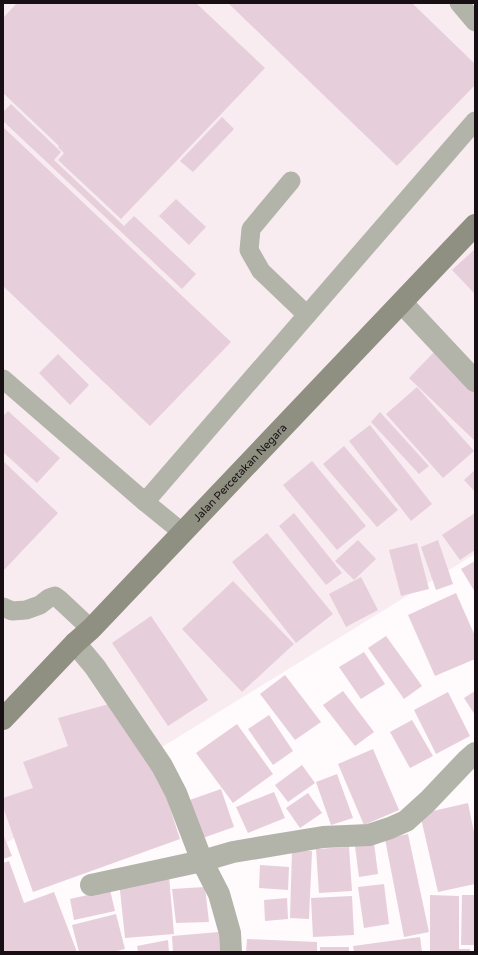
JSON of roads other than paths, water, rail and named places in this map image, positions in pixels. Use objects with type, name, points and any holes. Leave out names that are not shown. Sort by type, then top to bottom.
[{"type":"main road","name":"Jalan Percetakan Negara","points":[[3,719],[183,533],[475,225]]},
{"type":"street","points":[[402,303],[475,381]]},
{"type":"street","points":[[83,636],[95,667],[162,766],[176,793],[202,861],[219,894],[230,933],[232,952]]},
{"type":"street","points":[[92,885],[202,861],[233,852],[323,837],[369,835],[390,828],[406,821],[475,753]]},
{"type":"lane","points":[[459,3],[475,22]]},
{"type":"lane","points":[[145,502],[475,121]]},
{"type":"lane","points":[[291,181],[251,229],[249,250],[261,271],[307,315]]},
{"type":"lane","points":[[3,379],[183,533]]},
{"type":"lane","points":[[3,607],[12,612],[26,610],[40,605],[49,598],[55,596],[59,598],[83,636]]}]
